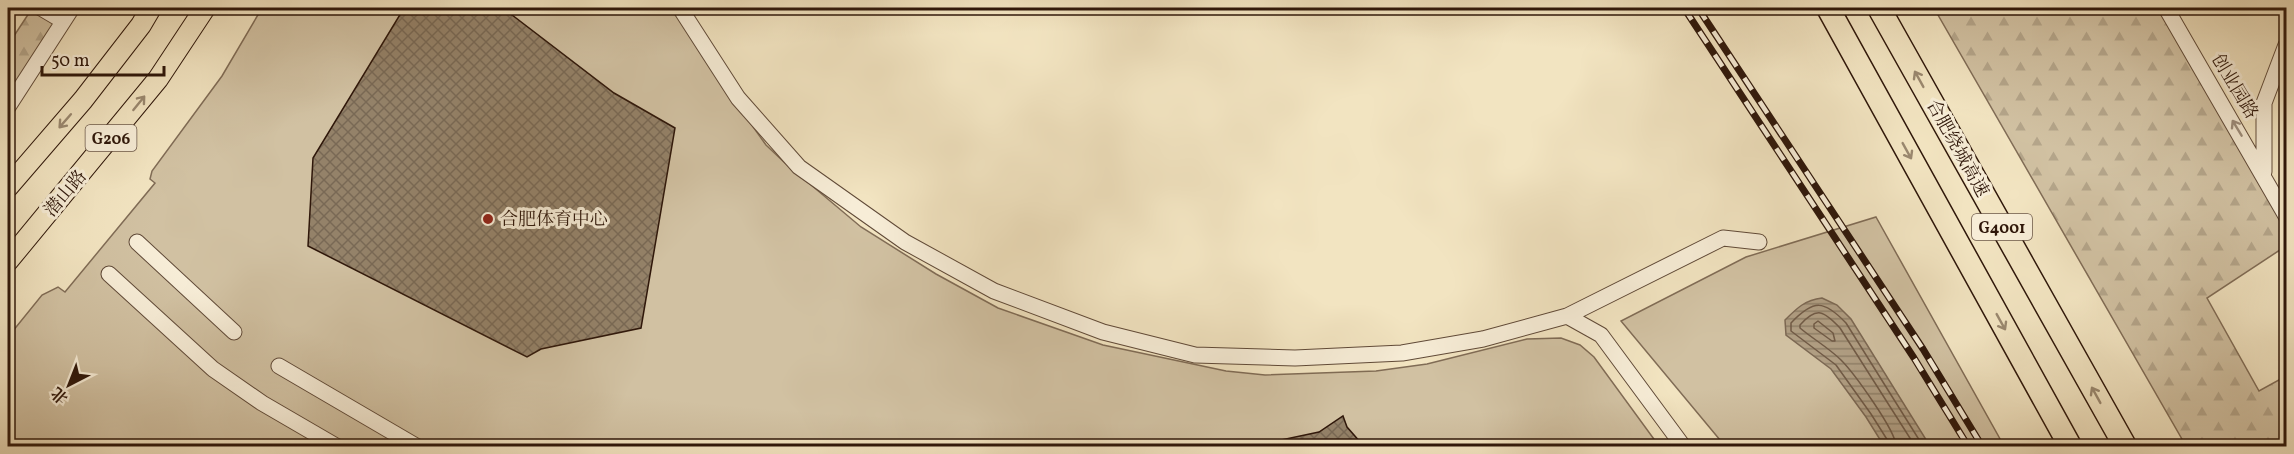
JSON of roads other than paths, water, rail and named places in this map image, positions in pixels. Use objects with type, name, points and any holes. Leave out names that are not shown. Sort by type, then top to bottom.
[{"type":"highway","name":"G4001","points":[[1828,8],[2070,447]]},
{"type":"highway","name":"合肥绕城高速","points":[[1879,8],[2125,447]]},
{"type":"main road","name":"G206","points":[[8,187],[83,100],[141,25],[151,8]]},
{"type":"main road","name":"潜山路","points":[[8,261],[158,79],[205,8]]},
{"type":"street","points":[[41,8],[63,21]]},
{"type":"street","points":[[8,106],[72,8]]},
{"type":"street","points":[[680,8],[738,98],[799,168],[905,242],[984,285],[1103,332],[1196,355],[1295,358],[1402,353],[1483,339],[1567,316],[1723,238],[1760,242]]},
{"type":"street","name":"创业园路","points":[[2166,8],[2264,173],[2286,216]]},
{"type":"street","points":[[2264,173],[2264,103],[2286,45]]},
{"type":"street","points":[[137,242],[234,333]]},
{"type":"street","points":[[109,274],[213,369],[261,403],[336,447]]},
{"type":"street","points":[[1567,316],[1601,335],[1683,447]]},
{"type":"street","points":[[279,366],[416,447]]},
{"type":"water","points":[[1822,298],[1837,305],[1851,319],[1930,446],[1884,446],[1831,369],[1786,335],[1785,320],[1802,305]]},
{"type":"railway","points":[[1684,8],[1914,358],[1968,446]]},
{"type":"railway","points":[[1698,8],[1923,349],[1982,446]]},
{"type":"place","name":"合肥体育中心","points":[[488,219]]}]
